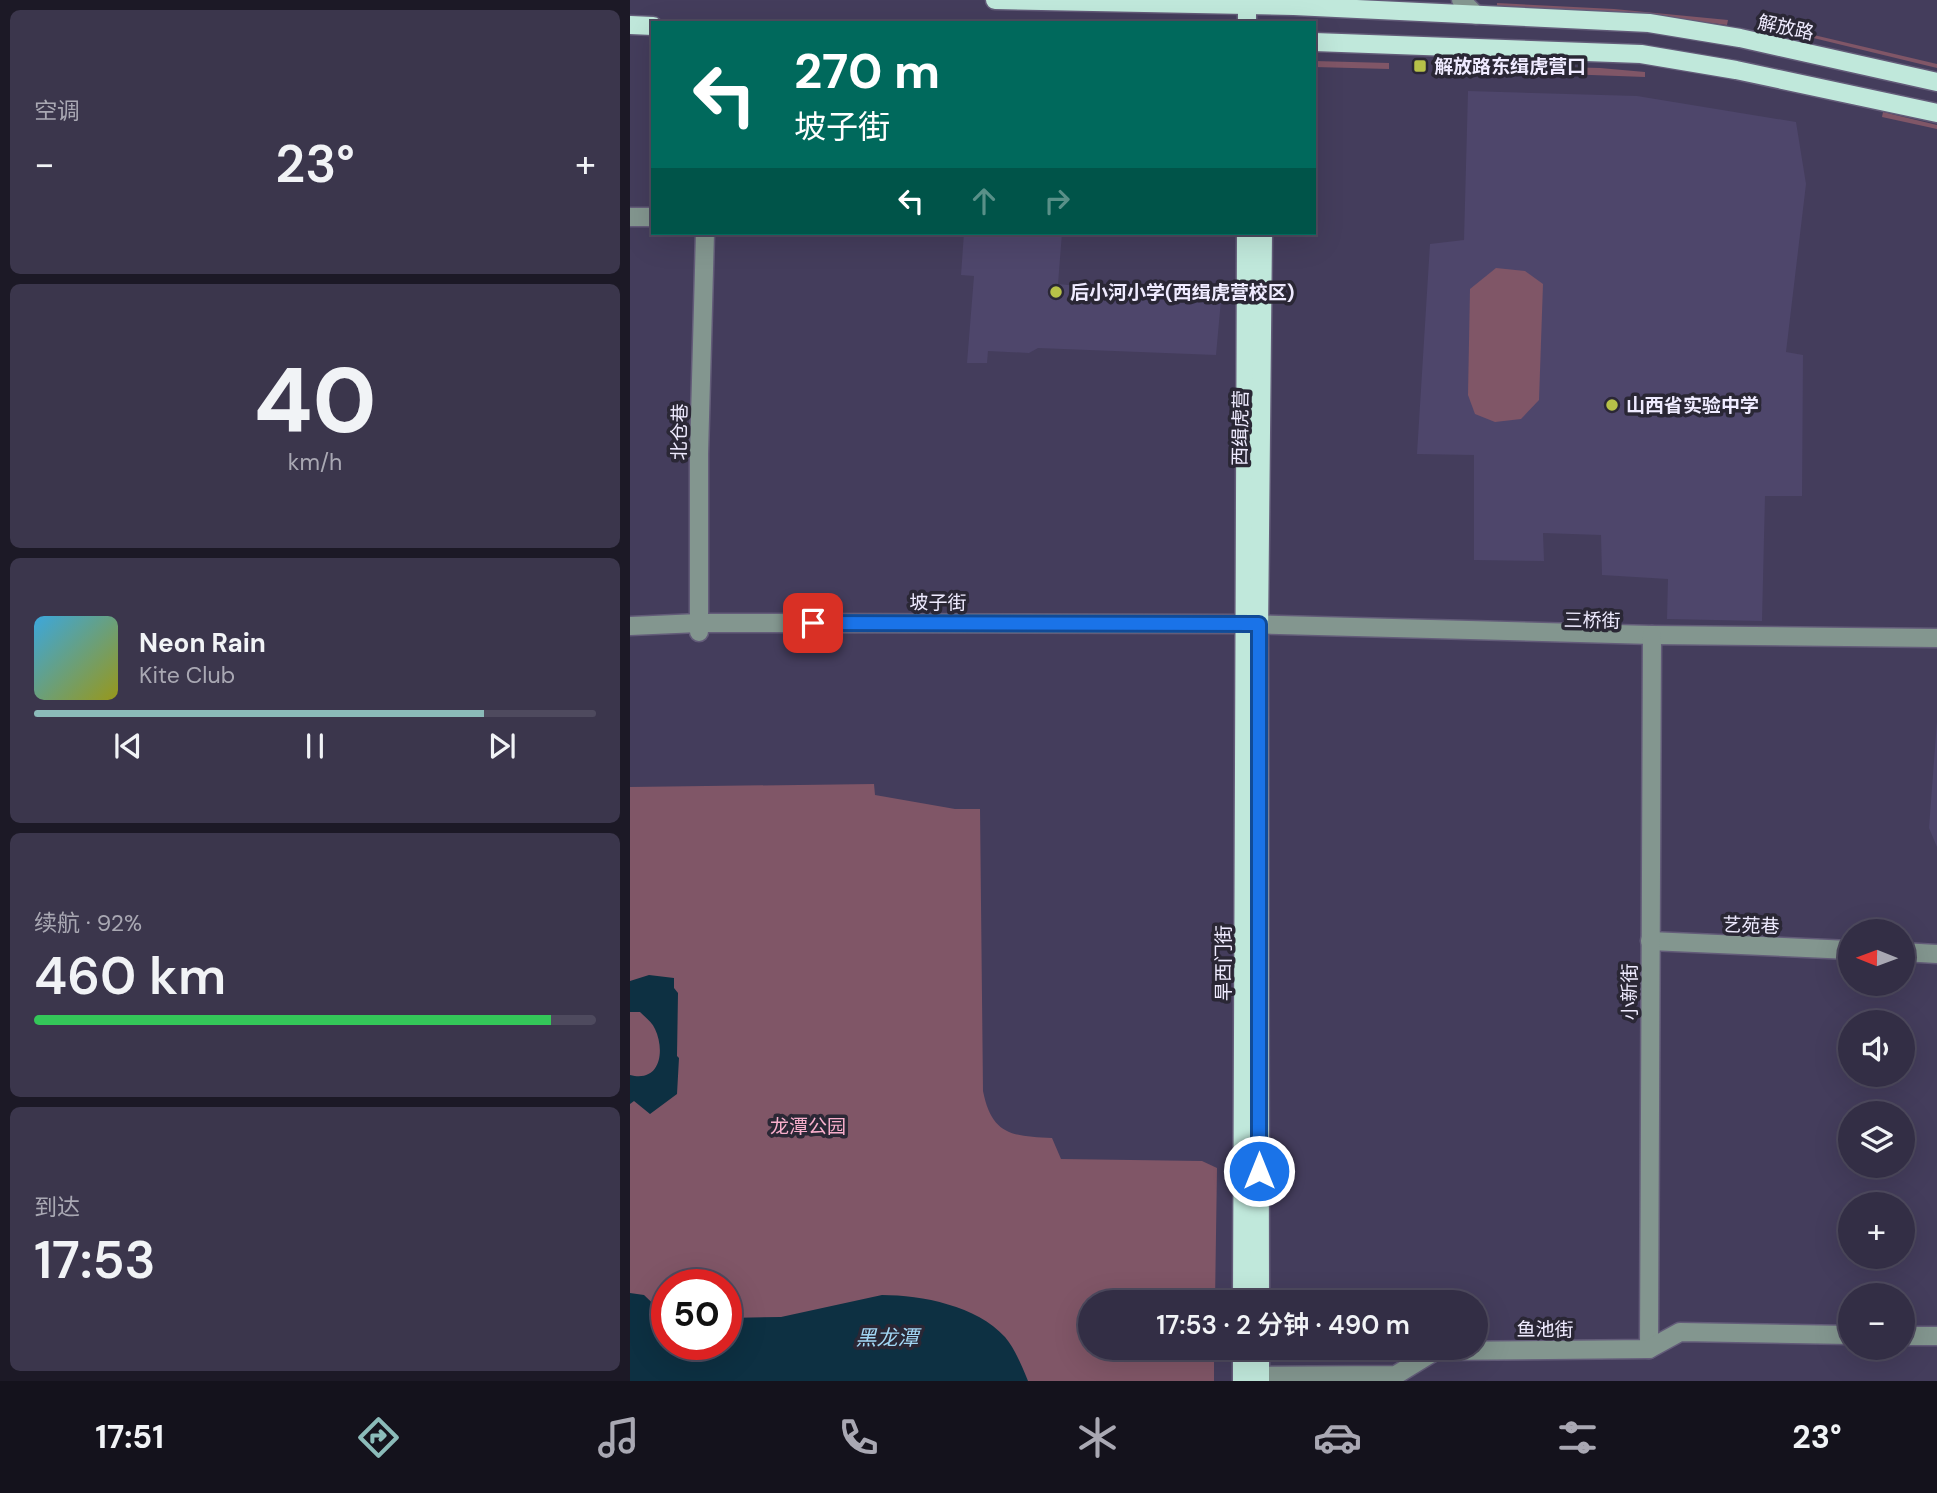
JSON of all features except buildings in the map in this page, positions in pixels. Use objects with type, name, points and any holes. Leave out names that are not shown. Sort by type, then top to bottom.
[{"type":"main road","name":"解放路","points":[[995,0],[1247,2],[1266,9],[1423,12],[1649,23],[1740,38],[1937,82]]},
{"type":"main road","points":[[1247,2],[1247,21]]},
{"type":"main road","points":[[630,25],[651,26]]},
{"type":"main road","points":[[1316,42],[1641,54],[1736,69],[1937,113]]},
{"type":"main road","name":"西缉虎营","points":[[1246,235],[1252,628]]},
{"type":"main road","name":"西缉虎营","points":[[1252,628],[1263,235]]},
{"type":"main road","name":"旱西门街","points":[[1242,1290],[1252,628]]},
{"type":"main road","name":"旱西门街","points":[[1252,628],[1259,1290]]},
{"type":"main road","points":[[1246,1360],[1251,1378]]},
{"type":"main road","points":[[1251,1378],[1256,1360]]},
{"type":"street","points":[[1423,12],[1438,0]]},
{"type":"street","points":[[1461,0],[1476,15]]},
{"type":"street","points":[[630,217],[651,217]]},
{"type":"street","name":"北仓巷","points":[[699,627],[699,441],[705,235]]},
{"type":"street","name":"坡子街","points":[[630,626],[1252,628]]},
{"type":"street","name":"坡子街","points":[[630,635],[699,627]]},
{"type":"street","name":"三桥街","points":[[1252,628],[1937,646]]},
{"type":"street","name":"三桥街","points":[[1652,638],[1937,638]]},
{"type":"street","name":"小新街","points":[[1649,1349],[1652,638]]},
{"type":"street","name":"艺苑巷","points":[[1650,942],[1838,950]]},
{"type":"street","points":[[1915,953],[1937,954]]},
{"type":"street","name":"鱼池街","points":[[1251,1378],[1396,1375],[1435,1351],[1649,1349],[1680,1332],[1838,1335]]},
{"type":"street","points":[[1915,1336],[1937,1336]]},
{"type":"shaded area","name":"山西省实验中学","points":[[1468,91],[1637,96],[1796,122],[1806,184],[1786,352],[1803,355],[1802,496],[1765,496],[1762,621],[1667,619],[1668,579],[1602,575],[1601,535],[1543,533],[1544,561],[1474,560],[1474,455],[1417,454],[1430,244],[1464,240]]},
{"type":"shaded area","name":"后小河小学(西缉虎营校区)","points":[[964,235],[1062,235],[1058,284],[1221,300],[1216,355],[1038,348],[1029,353],[988,351],[987,363],[967,363],[974,276],[961,275]]},
{"type":"shaded area","points":[[1937,721],[1937,847],[1929,828]]},
{"type":"green space","points":[[1497,3],[1614,9],[1728,20],[1727,25],[1680,19],[1497,8]]},
{"type":"green space","points":[[1801,32],[1937,64],[1937,68],[1801,35]]},
{"type":"green space","points":[[1316,61],[1389,63],[1389,69],[1316,67]]},
{"type":"green space","points":[[1454,64],[1600,68],[1645,72],[1645,77],[1454,70]]},
{"type":"green space","points":[[1883,112],[1937,125],[1937,129],[1882,117]]},
{"type":"green space","points":[[1496,268],[1525,271],[1543,284],[1539,400],[1521,419],[1495,422],[1475,414],[1468,395],[1470,289]]},
{"type":"green space","name":"龙潭公园","points":[[874,784],[875,795],[955,809],[980,809],[983,1091],[992,1117],[1006,1131],[1052,1138],[1061,1159],[1202,1161],[1217,1168],[1215,1290],[1078,1290],[1078,1360],[1214,1360],[1214,1381],[630,1381],[630,787]]},
{"type":"water","points":[[649,975],[674,978],[674,988],[678,993],[679,1058],[677,1094],[650,1114],[634,1101],[630,1104],[630,1075],[648,1074],[658,1063],[660,1055],[658,1037],[652,1024],[640,1012],[630,1012],[630,981]]},
{"type":"water","name":"黑龙潭","points":[[630,1293],[644,1295],[651,1302],[651,1360],[742,1360],[742,1318],[781,1317],[882,1295],[931,1300],[980,1317],[1005,1337],[1028,1381],[630,1381]]},
{"type":"place","name":"解放路东缉虎营口","points":[[1420,66]]},
{"type":"place","name":"后小河小学(西缉虎营校区)","points":[[1056,292]]},
{"type":"place","name":"山西省实验中学","points":[[1612,405]]},
{"type":"route","points":[[813,623],[1259,624],[1259,1171]]}]
